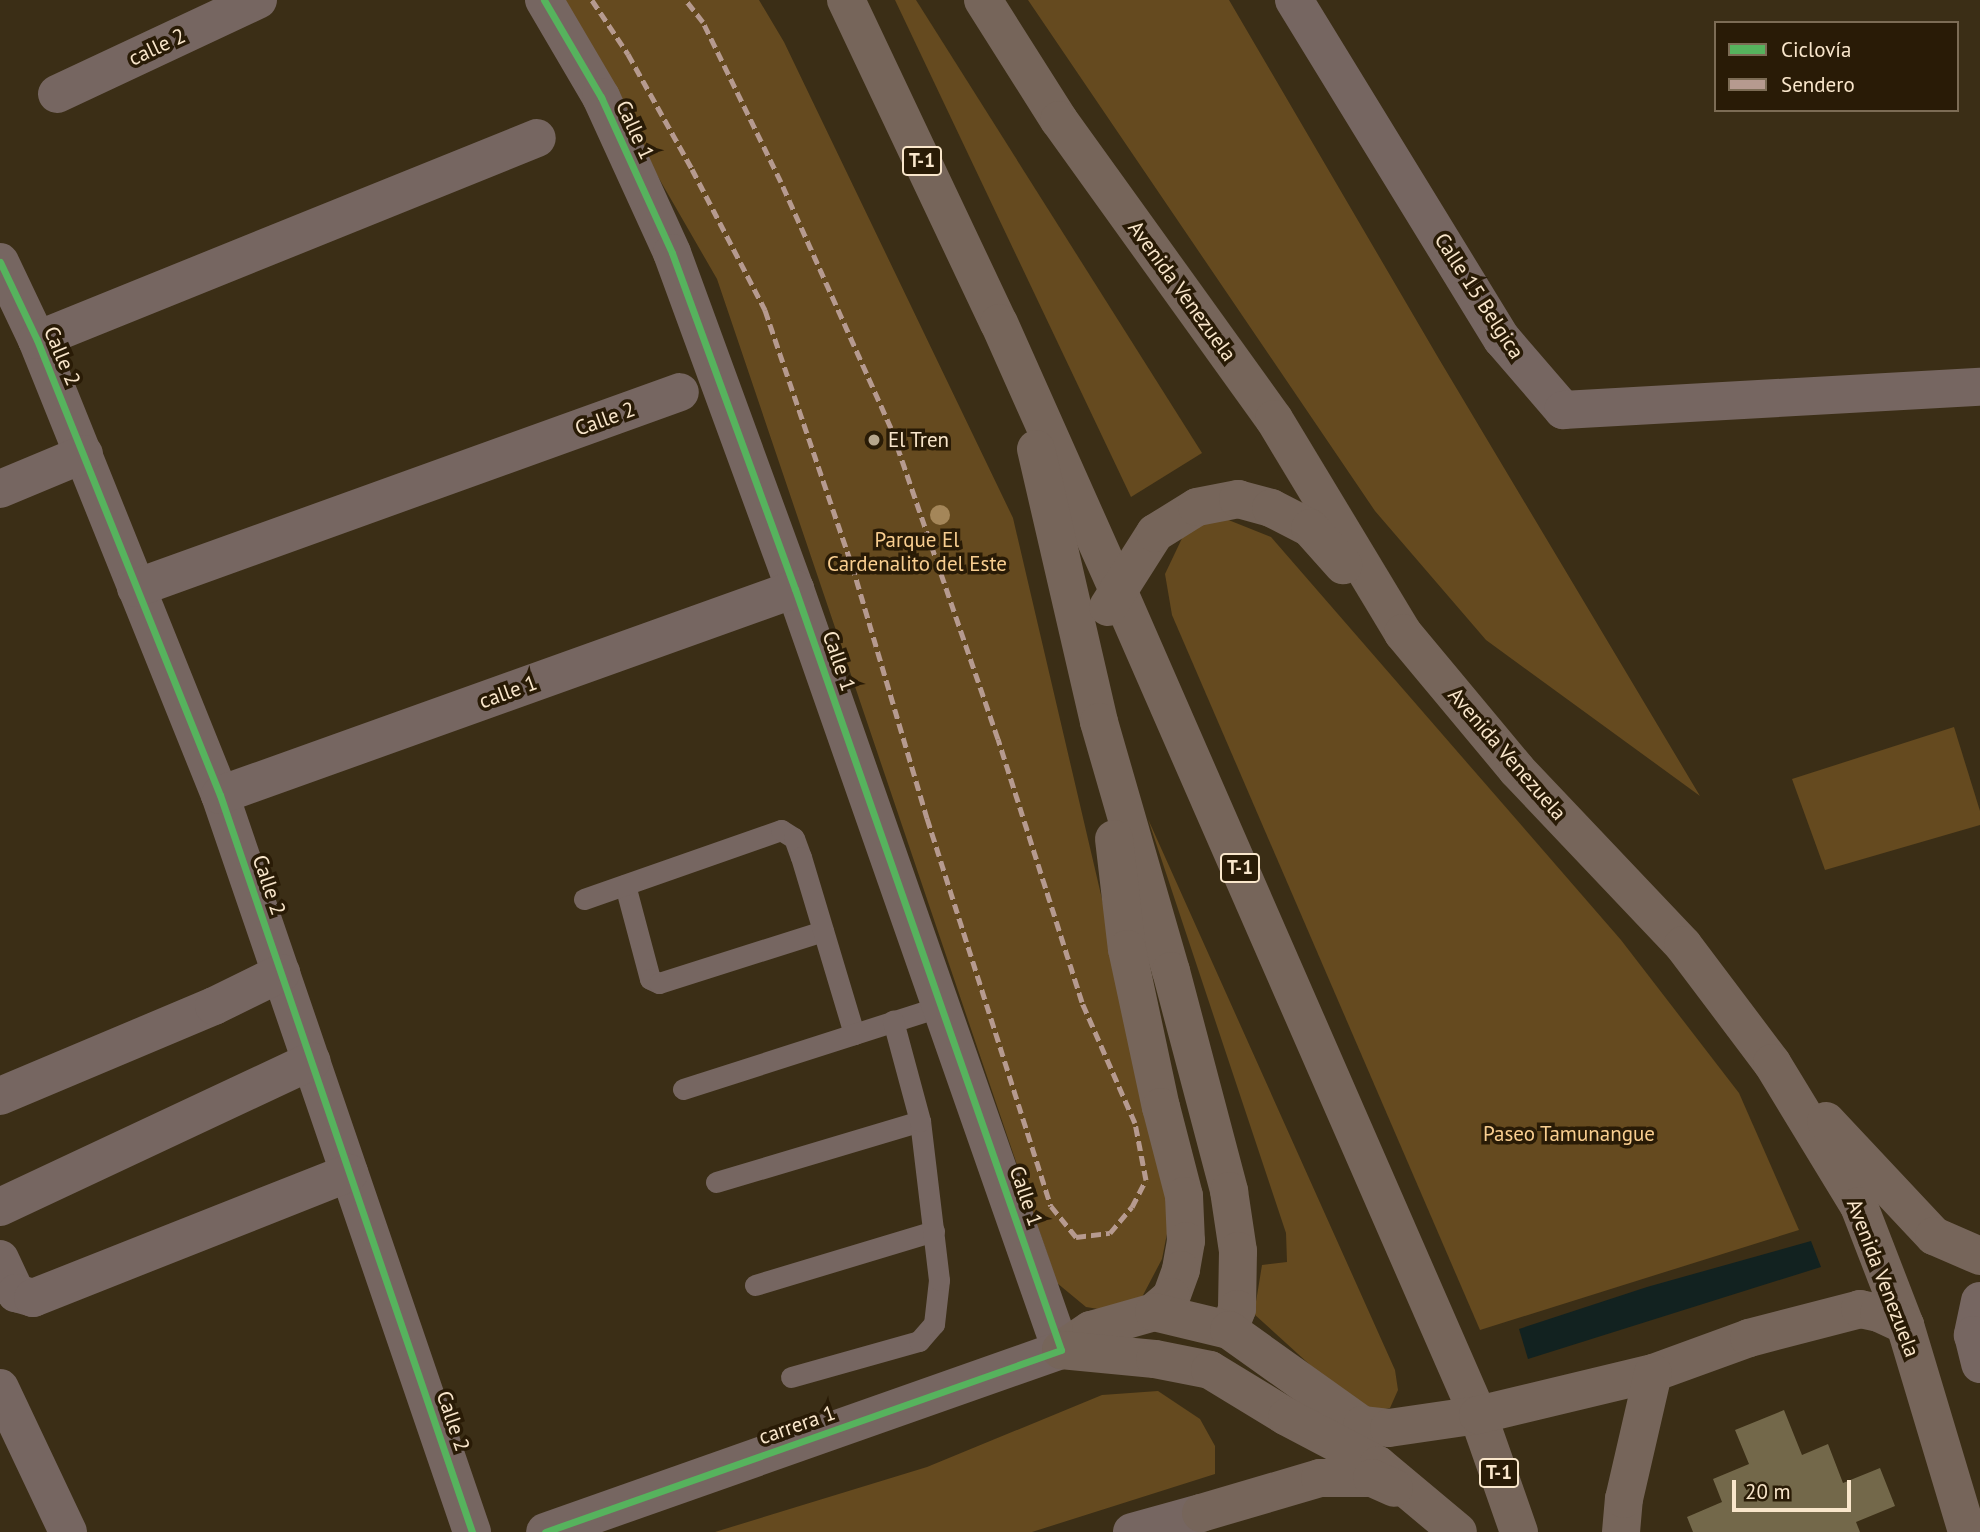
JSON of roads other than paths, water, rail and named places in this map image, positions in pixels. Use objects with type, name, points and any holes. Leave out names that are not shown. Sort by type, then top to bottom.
[{"type":"main road","name":"T-1","points":[[846,0],[999,323],[1118,590],[1478,1415],[1519,1532]]},
{"type":"main road","name":"Avenida Venezuela","points":[[983,0],[1059,120],[1274,419],[1403,633],[1517,770],[1683,946],[1772,1063],[1859,1206],[1905,1325],[1966,1532]]},
{"type":"main road","points":[[999,323],[1039,459],[1099,722],[1171,971],[1229,1191],[1238,1251],[1237,1309],[1229,1330]]},
{"type":"main road","points":[[1083,652],[1118,590],[1155,533],[1197,508],[1238,499],[1271,508],[1310,528],[1403,633]]},
{"type":"main road","points":[[1061,1350],[1091,1330],[1154,1312],[1171,1297],[1181,1270],[1186,1241],[1184,1196],[1161,1107],[1127,949],[1099,722]]},
{"type":"main road","points":[[1772,1063],[1934,1236],[1980,1256]]},
{"type":"main road","points":[[1154,1312],[1229,1330],[1362,1425],[1389,1428],[1478,1415],[1653,1373],[1749,1338],[1860,1309],[1879,1312],[1905,1325]]},
{"type":"main road","points":[[1061,1350],[1155,1359],[1210,1370],[1287,1417],[1378,1465],[1458,1532]]},
{"type":"main road","points":[[1621,1532],[1624,1499],[1653,1373]]},
{"type":"main road","points":[[1201,1513],[1320,1478],[1372,1478],[1419,1500]]},
{"type":"street","name":"calle 2","points":[[57,94],[258,0]]},
{"type":"street","name":"Calle 1","points":[[544,0],[601,97],[672,253],[795,589],[1061,1350]]},
{"type":"street","name":"Calle 15 Belgica","points":[[1294,0],[1502,339],[1563,410],[1980,387]]},
{"type":"street","points":[[37,340],[537,138]]},
{"type":"street","name":"Calle 2","points":[[0,262],[37,340],[220,795],[472,1532]]},
{"type":"street","name":"Calle 2","points":[[136,589],[680,392]]},
{"type":"street","points":[[0,489],[83,454]]},
{"type":"street","name":"calle 1","points":[[220,795],[795,589]]},
{"type":"street","points":[[0,1096],[214,1006],[281,973]]},
{"type":"street","points":[[0,1207],[312,1061]]},
{"type":"street","points":[[0,1259],[8,1299],[33,1298],[349,1173]]},
{"type":"street","points":[[1980,1301],[1973,1335],[1980,1364]]},
{"type":"street","name":"carrera 1","points":[[545,1532],[1061,1350]]},
{"type":"street","points":[[0,1388],[68,1532]]},
{"type":"street","points":[[1132,1532],[1201,1513]]},
{"type":"lane","points":[[584,899],[781,830],[794,838],[854,1034]]},
{"type":"lane","points":[[625,885],[650,979],[659,983],[823,931]]},
{"type":"lane","points":[[683,1088],[941,1006]]},
{"type":"lane","points":[[791,1377],[919,1341],[934,1324],[939,1280],[920,1147],[920,1121],[893,1021]]},
{"type":"lane","points":[[716,1182],[920,1121]]},
{"type":"lane","points":[[755,1285],[934,1231]]},
{"type":"place","name":"El Tren","points":[[874,440]]},
{"type":"park label","name":"Parque El Cardenalito del Este","points":[[917,552]]},
{"type":"park label","name":"Paseo Tamunangue","points":[[1569,1134]]}]
